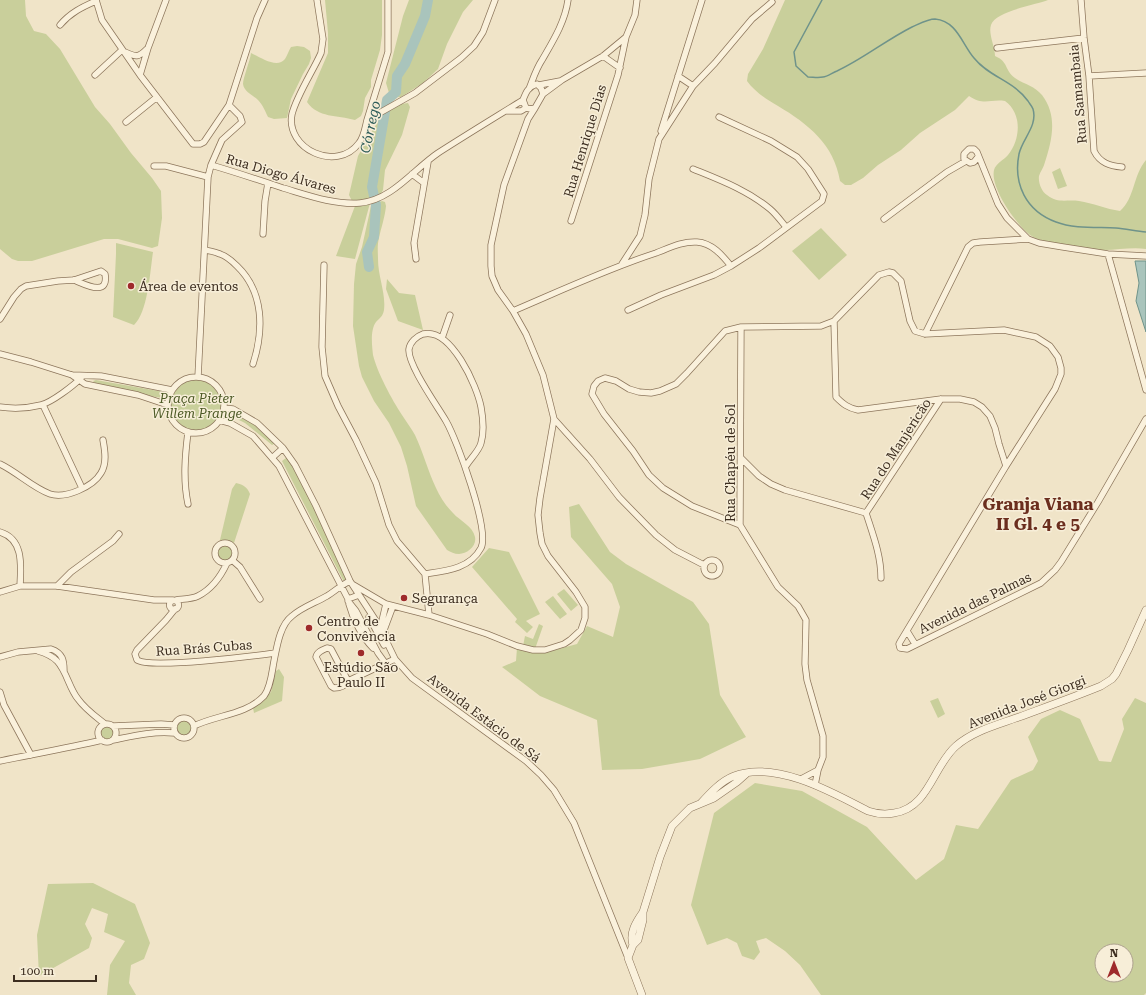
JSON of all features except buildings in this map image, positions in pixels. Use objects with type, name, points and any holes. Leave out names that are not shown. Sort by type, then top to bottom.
[{"type":"street","points":[[60,25],[72,12],[96,0],[102,20],[140,75],[193,144],[200,144],[204,142],[229,105],[265,0]]},
{"type":"street","points":[[140,75],[148,48],[166,0]]},
{"type":"street","points":[[317,0],[323,46],[292,115],[295,132],[299,141],[315,154],[326,157],[344,155],[351,151],[359,143],[364,133],[388,52],[388,0]]},
{"type":"street","points":[[367,120],[415,93],[461,58],[474,46],[483,32],[495,0]]},
{"type":"street","points":[[528,119],[527,108],[523,100],[541,61],[550,48],[566,10],[568,0]]},
{"type":"street","points":[[194,726],[246,708],[265,695],[269,686],[275,653],[284,626],[288,619],[341,585],[351,582],[386,604],[429,615],[487,634],[517,646],[534,650],[545,650],[564,644],[581,630],[585,618],[585,607],[576,592],[548,556],[542,544],[540,532],[538,515],[540,498],[554,419],[538,361],[526,334],[498,290],[492,276],[490,266],[491,245],[504,185],[528,119],[536,108],[543,94],[562,80],[603,56],[626,37],[635,15],[637,0]]},
{"type":"street","points":[[622,264],[640,236],[645,215],[649,179],[659,139],[702,0]]},
{"type":"street","name":"Rua Samambaia","points":[[1081,0],[1089,76],[1094,151],[1097,158],[1103,162],[1112,166],[1122,167]]},
{"type":"street","points":[[659,139],[693,86],[715,63],[752,19],[772,2]]},
{"type":"street","name":"Rua Henrique Dias","points":[[571,221],[620,68],[626,37]]},
{"type":"street","points":[[997,48],[1084,38]]},
{"type":"street","points":[[123,51],[134,56],[139,56],[148,48]]},
{"type":"street","points":[[612,49],[622,53]]},
{"type":"street","points":[[95,75],[123,51]]},
{"type":"street","points":[[603,56],[620,68]]},
{"type":"street","points":[[538,85],[541,61]]},
{"type":"street","points":[[1089,76],[1146,73]]},
{"type":"street","points":[[678,76],[693,86]]},
{"type":"street","points":[[528,88],[562,80]]},
{"type":"street","points":[[538,85],[543,90],[543,94]]},
{"type":"street","points":[[126,122],[157,97]]},
{"type":"street","points":[[672,98],[681,104]]},
{"type":"street","name":"Rua Diogo Álvares","points":[[198,378],[208,177],[210,165],[303,194],[337,202],[360,203],[380,197],[396,188],[412,174],[464,136],[523,100]]},
{"type":"street","points":[[210,165],[222,140],[242,122],[240,116],[229,105]]},
{"type":"street","points":[[527,108],[536,108]]},
{"type":"street","name":"Rua Diogo Álvares","points":[[506,110],[521,111],[527,108]]},
{"type":"street","points":[[628,310],[661,295],[714,275],[731,266],[759,248],[822,201],[824,194],[808,169],[797,157],[771,141],[720,117]]},
{"type":"street","points":[[966,161],[964,154],[969,149],[976,150],[998,204],[1007,218],[1028,239]]},
{"type":"street","points":[[884,218],[941,176],[966,161],[970,163],[974,162],[978,157]]},
{"type":"street","points":[[416,259],[414,243],[428,162]]},
{"type":"street","points":[[154,166],[166,166],[208,177]]},
{"type":"street","points":[[693,170],[732,185],[754,198],[771,210],[786,227]]},
{"type":"street","points":[[412,174],[424,183]]},
{"type":"street","points":[[264,234],[268,183]]},
{"type":"street","points":[[925,334],[968,247],[973,243],[1028,239],[1039,243],[1108,254],[1146,256]]},
{"type":"street","points":[[512,311],[622,264],[685,243],[697,242],[706,244],[722,255],[731,266]]},
{"type":"street","points":[[205,250],[221,254],[234,263],[244,273],[254,289],[260,321],[258,349],[253,364]]},
{"type":"street","points":[[1108,254],[1146,390]]},
{"type":"street","points":[[324,265],[322,347],[325,376],[376,483],[389,525],[397,542],[425,574],[429,615]]},
{"type":"street","points":[[0,318],[14,297],[26,286],[74,280],[100,271],[106,274],[106,284],[104,287],[99,288],[74,280]]},
{"type":"street","points":[[740,525],[692,506],[663,488],[649,475],[633,450],[604,414],[592,394],[594,386],[598,381],[605,378],[616,381],[629,389],[639,392],[660,392],[676,384],[687,374],[725,331],[741,327],[821,326],[834,321],[879,275],[889,272],[896,275],[901,281],[912,326],[915,331],[925,334],[1004,330],[1036,337],[1050,346],[1058,357],[1061,374],[1055,389],[1006,466],[907,630]]},
{"type":"street","points":[[442,338],[450,315]]},
{"type":"street","points":[[834,321],[836,396],[842,403],[849,408],[858,410],[942,399],[960,398],[974,402],[982,407],[990,416],[1006,466]]},
{"type":"street","name":"Rua Chapéu de Sol","points":[[741,327],[740,525],[778,586],[798,606],[806,620],[806,680],[823,742],[822,756],[815,785]]},
{"type":"street","points":[[425,574],[451,570],[467,563],[481,548],[482,530],[466,466],[447,423],[423,384],[411,358],[409,349],[412,341],[418,336],[432,334],[442,338],[460,358],[476,389],[481,408],[481,444],[466,466]]},
{"type":"street","points":[[0,354],[72,375],[101,376],[172,390]]},
{"type":"street","points":[[72,375],[85,384],[138,395],[168,405]]},
{"type":"street","points":[[0,407],[8,408],[42,405],[84,375]]},
{"type":"street","points":[[189,378],[198,378],[208,380],[217,388],[223,398],[224,408],[219,420],[212,428],[204,432],[197,433],[188,432],[177,426],[170,415],[168,405],[172,390],[182,381],[189,378]]},
{"type":"street","name":"Rua do Manjericão","points":[[740,458],[759,476],[771,484],[785,490],[866,514],[942,399]]},
{"type":"street","points":[[42,405],[82,488]]},
{"type":"street","name":"Avenida Estácio de Sá","points":[[224,408],[233,409],[257,422],[283,448],[295,465],[316,506],[351,582],[360,596],[383,644],[412,678],[526,761],[554,790],[574,823],[628,958]]},
{"type":"street","points":[[554,419],[590,459],[619,497],[656,535],[675,550],[704,565]]},
{"type":"street","name":"Avenida das Palmas","points":[[915,644],[907,630],[900,642],[900,648],[907,648],[1041,583],[1055,570],[1098,502],[1146,419]]},
{"type":"street","points":[[219,420],[230,423],[253,436],[279,466],[304,511],[348,600],[360,612],[373,637],[379,655],[386,664]]},
{"type":"street","points":[[188,432],[185,468],[185,490],[188,504]]},
{"type":"street","points":[[0,464],[11,469],[50,494],[62,496],[92,483],[101,474],[106,457],[103,440]]},
{"type":"street","points":[[272,457],[283,448]]},
{"type":"street","points":[[866,514],[879,556],[881,578]]},
{"type":"street","points":[[0,532],[5,534],[13,541],[19,549],[21,560],[20,586]]},
{"type":"street","points":[[57,586],[71,572],[113,541],[119,534]]},
{"type":"street","points":[[0,592],[20,586],[57,586],[154,600],[174,600],[197,597],[215,583],[222,574],[230,562],[235,554],[233,548],[228,544],[218,546],[215,550],[215,556],[223,563],[230,562],[240,567],[260,599]]},
{"type":"street","points":[[348,600],[360,596]]},
{"type":"street","name":"Avenida Estácio de Sá","points":[[360,596],[369,605],[384,630],[393,656]]},
{"type":"street","name":"Rua Brás Cubas","points":[[174,600],[169,606],[172,609],[175,609],[136,650],[136,657],[140,662],[165,663],[205,661],[275,653]]},
{"type":"street","points":[[381,625],[386,604]]},
{"type":"street","points":[[384,630],[393,606]]},
{"type":"street","name":"Avenida José Giorgi","points":[[628,958],[633,946],[631,939],[632,933],[643,912],[660,857],[672,826],[682,815],[701,803],[714,798],[737,782],[748,772],[767,772],[801,779],[877,814],[886,815],[898,813],[908,809],[921,798],[945,758],[955,746],[966,738],[991,727],[1101,686],[1112,679],[1128,650],[1146,610]]},
{"type":"street","points":[[348,681],[331,650],[327,648],[316,655],[331,686],[334,688],[343,686],[348,681],[386,664],[393,656]]},
{"type":"street","points":[[0,657],[18,652],[51,650],[60,654],[64,663],[64,672],[69,685],[77,698],[86,708],[105,724],[113,726],[161,724],[174,725]]},
{"type":"street","points":[[0,692],[4,705],[31,755]]},
{"type":"street","points":[[105,724],[98,730],[98,736],[102,740],[108,742],[147,733],[164,732],[174,733],[182,738],[188,738],[193,733],[194,726],[191,720],[185,718],[179,719],[174,725],[174,733]]},
{"type":"street","points":[[113,726],[116,732],[113,740]]},
{"type":"street","points":[[0,761],[102,740]]},
{"type":"street","points":[[801,779],[818,770]]},
{"type":"street","points":[[628,958],[642,995]]},
{"type":"green space","points":[[0,0],[25,0],[26,16],[34,31],[46,34],[60,49],[95,107],[110,124],[161,191],[162,218],[158,246],[152,248],[118,239],[104,239],[32,261],[18,261],[12,259],[0,249]]},
{"type":"green space","points":[[325,0],[382,0],[382,35],[380,50],[371,80],[371,87],[365,98],[363,111],[361,116],[355,120],[322,113],[311,107],[307,102],[328,53]]},
{"type":"green space","points":[[409,0],[473,0],[463,12],[447,44],[438,69],[423,83],[401,97],[394,97],[389,93],[386,83],[403,16]]},
{"type":"green space","points":[[785,0],[1048,0],[1016,9],[1000,16],[994,20],[990,29],[995,56],[1005,63],[1009,72],[1015,78],[1033,87],[1042,95],[1050,111],[1052,128],[1050,145],[1039,176],[1039,182],[1045,194],[1051,198],[1084,202],[1120,211],[1129,200],[1139,172],[1146,160],[1146,249],[1089,250],[1055,244],[1038,239],[1024,230],[1005,205],[1000,196],[994,178],[995,168],[1012,149],[1017,134],[1017,119],[1011,106],[1005,101],[979,101],[969,96],[955,110],[920,133],[901,150],[878,165],[863,178],[851,185],[845,185],[840,181],[832,156],[818,136],[800,120],[761,95],[747,81],[748,74],[763,49]]},
{"type":"green space","points":[[291,47],[304,47],[310,51],[311,58],[291,99],[287,118],[274,119],[268,117],[260,102],[247,91],[243,84],[251,53],[273,63],[278,63],[285,59]]},
{"type":"green space","points":[[408,103],[410,107],[402,135],[385,170],[383,190],[381,194],[365,200],[352,201],[349,195],[358,156],[372,131],[383,114],[401,104]]},
{"type":"green space","points":[[1060,168],[1067,186],[1058,189],[1052,172]]},
{"type":"green space","points":[[382,201],[385,202],[386,206],[378,241],[378,266],[384,297],[384,310],[373,329],[373,355],[381,378],[389,394],[415,435],[439,495],[450,510],[474,533],[475,540],[473,546],[471,549],[462,554],[456,554],[447,550],[416,506],[401,447],[389,423],[374,401],[362,377],[359,366],[353,326],[356,264],[362,247],[371,206]]},
{"type":"green space","points":[[370,203],[355,259],[336,256],[355,206]]},
{"type":"green space","points":[[821,228],[847,255],[819,280],[792,251]]},
{"type":"green space","name":"Área de eventos","points":[[116,243],[153,252],[145,301],[139,319],[134,325],[113,317]]},
{"type":"green space","points":[[387,279],[399,293],[415,295],[423,330],[398,321],[386,289]]},
{"type":"green space","name":"Praça Pieter Willem Prange","points":[[189,378],[203,379],[214,385],[221,395],[225,408],[216,424],[204,432],[193,433],[182,429],[174,420],[169,409],[169,398],[175,387]]},
{"type":"green space","points":[[96,380],[164,392],[166,396],[164,398],[156,397],[96,384],[93,381]]},
{"type":"green space","points":[[230,411],[252,421],[275,443],[272,445],[245,423],[233,417]]},
{"type":"green space","points":[[289,458],[347,575],[347,581],[343,580],[282,461]]},
{"type":"green space","points":[[236,483],[245,487],[250,494],[234,543],[227,540],[220,540],[232,489]]},
{"type":"green space","points":[[579,504],[610,552],[626,564],[693,602],[709,624],[720,695],[746,737],[700,759],[642,769],[602,770],[597,720],[540,696],[502,667],[516,661],[517,648],[544,653],[577,644],[587,626],[613,637],[620,607],[612,584],[571,537],[569,507]]},
{"type":"green space","points":[[225,545],[232,550],[233,553],[228,560],[225,561],[218,556],[217,553],[222,546]]},
{"type":"green space","points":[[489,548],[509,552],[540,614],[526,621],[533,627],[527,633],[515,622],[517,619],[472,567]]},
{"type":"green space","points":[[564,589],[578,605],[571,611],[557,594]]},
{"type":"green space","points":[[553,596],[567,614],[560,619],[545,602]]},
{"type":"green space","points":[[539,624],[543,626],[535,649],[523,646],[525,636],[533,639]]},
{"type":"green space","points":[[279,669],[284,677],[282,701],[254,713],[253,708],[271,692],[276,671]]},
{"type":"green space","points":[[938,698],[945,714],[938,718],[930,701]]},
{"type":"green space","points":[[1135,698],[1146,703],[1146,993],[1144,995],[821,995],[800,965],[785,951],[766,938],[756,941],[760,952],[754,960],[742,956],[737,943],[727,938],[707,945],[691,905],[714,813],[755,783],[802,791],[867,827],[916,880],[944,859],[956,825],[978,829],[1011,780],[1033,770],[1038,761],[1028,737],[1041,719],[1060,710],[1080,719],[1099,761],[1111,762],[1124,729],[1122,719]]},
{"type":"green space","points":[[180,718],[188,718],[194,724],[194,732],[188,738],[180,738],[174,732],[174,724]]},
{"type":"green space","points":[[107,724],[113,727],[116,733],[113,739],[107,742],[101,739],[98,733],[101,727]]},
{"type":"green space","points":[[93,883],[135,904],[150,943],[144,959],[131,965],[129,983],[136,995],[107,995],[110,965],[125,941],[104,932],[108,914],[92,908],[85,924],[92,938],[89,948],[39,976],[37,935],[48,884]]},
{"type":"water","points":[[1135,261],[1146,261],[1146,332],[1136,301],[1139,283]]},
{"type":"waterway","name":"Córrego","points":[[369,267],[367,252],[374,237],[376,205],[372,187],[387,100],[396,92],[397,76],[405,64],[425,16],[428,0]]},
{"type":"waterway","points":[[822,0],[794,52],[796,66],[808,77],[826,76],[856,61],[912,27],[924,22],[935,19],[949,24],[958,34],[974,58],[987,70],[1022,94],[1033,108],[1034,115],[1032,127],[1021,148],[1018,165],[1020,186],[1030,204],[1046,217],[1063,224],[1078,227],[1116,228],[1146,232]]},
{"type":"place","name":"Área de eventos","points":[[131,286]]},
{"type":"place","name":"Segurança","points":[[404,598]]},
{"type":"place","name":"Centro de Convivência","points":[[309,628]]},
{"type":"place","name":"Estúdio São Paulo II","points":[[361,653]]},
{"type":"district","name":"Granja Viana II Gl. 4 e 5","points":[[1038,514]]}]
